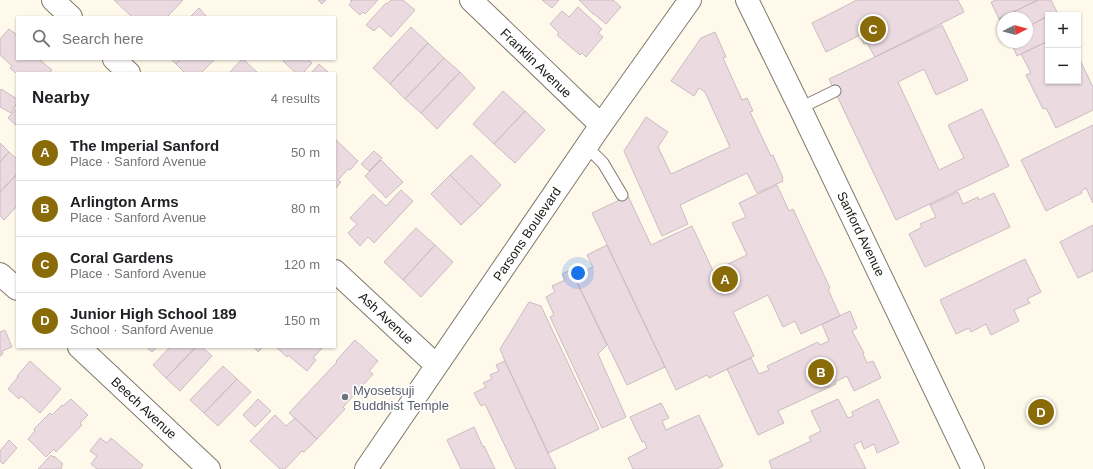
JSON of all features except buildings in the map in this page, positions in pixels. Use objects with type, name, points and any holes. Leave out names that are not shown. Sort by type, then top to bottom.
[{"type":"street","points":[[53,0],[70,16]]},
{"type":"street","name":"Franklin Avenue","points":[[471,0],[601,125]]},
{"type":"street","name":"Parsons Boulevard","points":[[366,469],[586,146],[690,0]]},
{"type":"street","name":"Sanford Avenue","points":[[747,0],[973,469]]},
{"type":"street","points":[[115,60],[128,72]]},
{"type":"street","name":"Ash Avenue","points":[[336,272],[436,365]]},
{"type":"street","points":[[0,274],[16,289]]},
{"type":"street","name":"Beech Avenue","points":[[80,348],[209,469]]},
{"type":"lane","points":[[800,108],[835,90]]},
{"type":"lane","points":[[586,146],[603,163],[622,195]]},
{"type":"place","name":"Coral Gardens","points":[[873,29]]},
{"type":"place","name":"The Imperial Sanford","points":[[725,279]]},
{"type":"place","name":"Arlington Arms","points":[[821,372]]},
{"type":"place","name":"Myosetsuji Buddhist Temple","points":[[345,397]]},
{"type":"place","name":"Junior High School 189","points":[[1041,412]]}]
